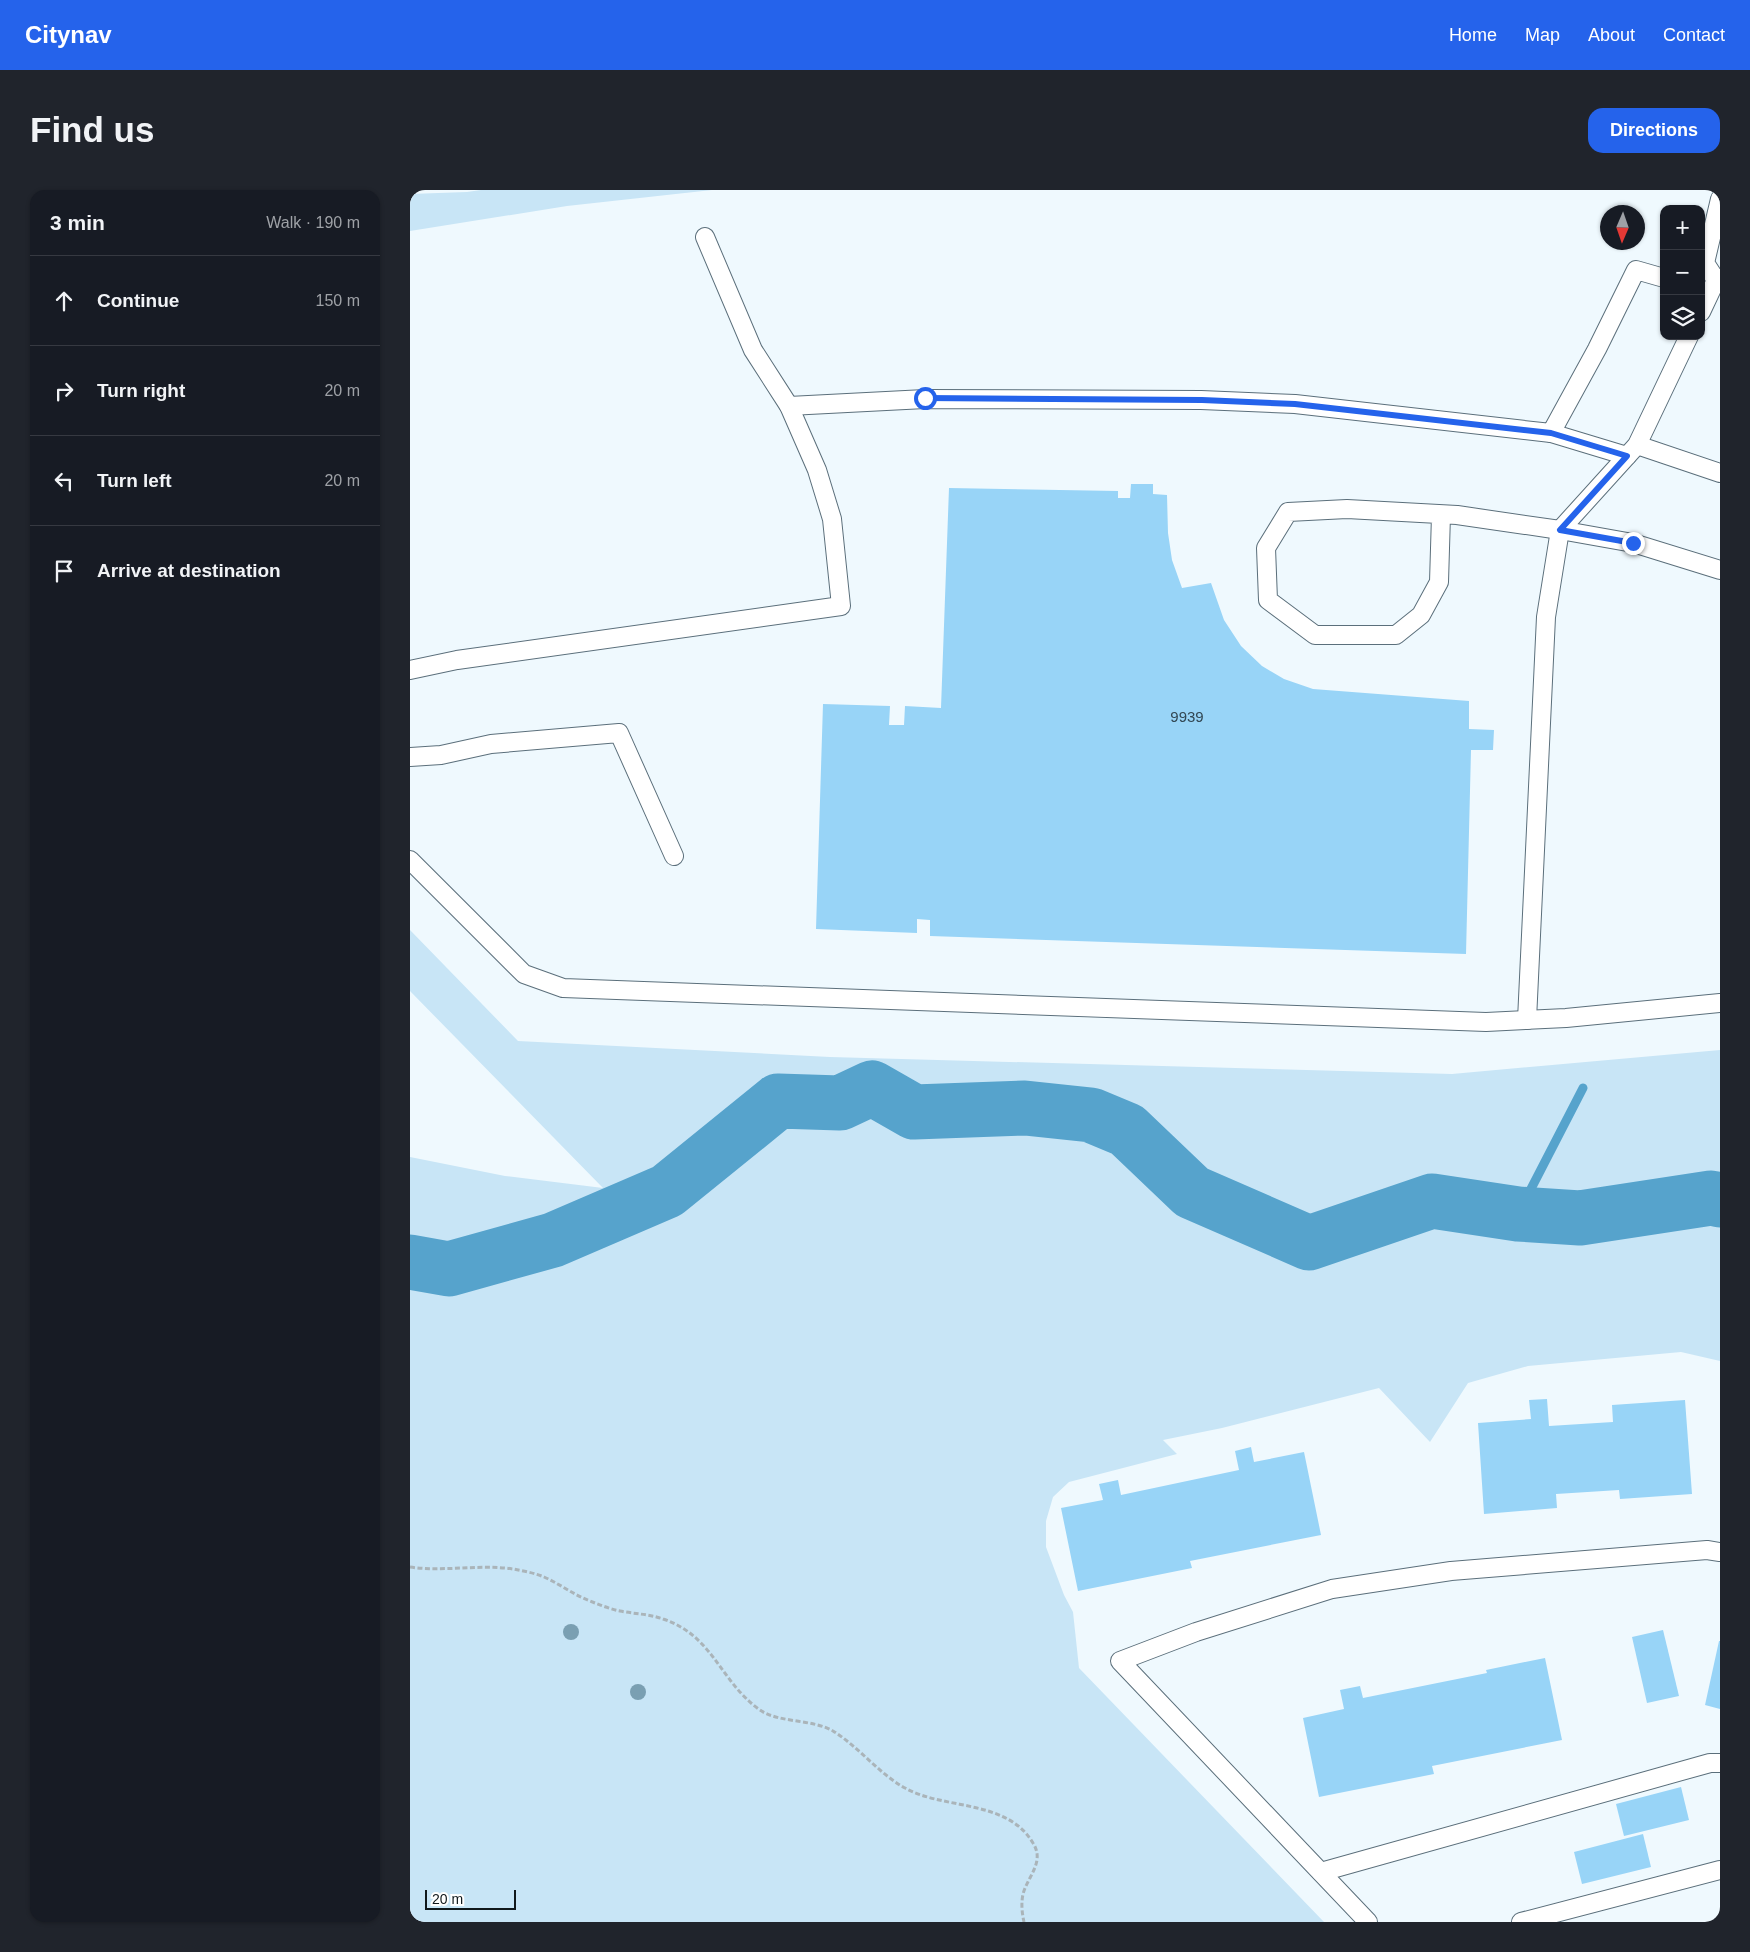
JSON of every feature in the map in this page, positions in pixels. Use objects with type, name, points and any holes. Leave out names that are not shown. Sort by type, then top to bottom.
[{"type":"lane","points":[[1705,304],[1714,286],[1704,263],[1720,199]]},
{"type":"lane","points":[[410,670],[457,660],[841,606],[832,519],[817,470],[789,406],[753,350],[705,237]]},
{"type":"lane","points":[[1551,433],[1636,270],[1660,277]]},
{"type":"lane","points":[[1527,1020],[1546,617],[1560,530],[1632,450],[1687,340]]},
{"type":"lane","points":[[789,406],[925,398],[1202,400],[1295,404],[1551,433],[1717,466]]},
{"type":"lane","points":[[1441,515],[1439,582],[1421,615],[1396,635],[1315,635],[1268,600],[1266,548],[1288,512],[1347,509],[1457,515],[1633,543],[1720,570]]},
{"type":"lane","points":[[410,757],[441,755],[491,744],[618,732],[674,856]]},
{"type":"lane","points":[[410,860],[524,974],[563,988],[1486,1022],[1566,1018],[1720,1003]]},
{"type":"lane","points":[[1368,1922],[1120,1661],[1196,1632],[1332,1589],[1451,1571],[1707,1550],[1720,1552]]},
{"type":"lane","points":[[1321,1872],[1710,1763],[1720,1763]]},
{"type":"lane","points":[[1521,1922],[1720,1870]]},
{"type":"path","points":[[410,1567],[487,1566],[515,1570],[544,1577],[589,1601],[620,1611],[646,1614],[664,1619],[686,1629],[703,1644],[736,1688],[761,1712],[832,1730],[906,1788],[1006,1817],[1023,1829],[1034,1845],[1038,1857],[1035,1870],[1023,1896],[1024,1922]]},
{"type":"shaded area","points":[[481,190],[712,190],[567,206],[410,231],[410,194]]},
{"type":"shaded area","points":[[410,930],[518,1041],[830,1057],[1452,1074],[1720,1050],[1720,1361],[1681,1352],[1528,1366],[1468,1383],[1430,1442],[1379,1388],[1222,1428],[1163,1440],[1177,1454],[1069,1482],[1053,1497],[1046,1521],[1046,1547],[1064,1595],[1073,1612],[1079,1668],[1324,1922],[410,1922],[410,1157],[505,1176],[603,1188],[410,991]]},
{"type":"building","points":[[1131,484],[1153,484],[1153,494],[1167,495],[1168,533],[1172,560],[1182,588],[1211,583],[1224,620],[1241,646],[1262,666],[1284,679],[1313,689],[1469,701],[1469,729],[1494,730],[1493,750],[1471,750],[1466,954],[930,936],[930,920],[917,919],[917,933],[816,929],[823,704],[890,706],[889,725],[904,725],[905,706],[941,708],[949,488],[1118,491],[1118,498],[1130,498]]},
{"type":"building","points":[[1547,1399],[1549,1426],[1613,1422],[1612,1405],[1685,1400],[1692,1494],[1620,1499],[1619,1490],[1556,1494],[1557,1508],[1484,1514],[1478,1423],[1531,1419],[1529,1400]]},
{"type":"building","points":[[1251,1447],[1254,1462],[1304,1452],[1321,1535],[1190,1561],[1192,1568],[1078,1591],[1061,1508],[1103,1500],[1099,1484],[1118,1480],[1121,1495],[1239,1470],[1235,1451]]},
{"type":"building","points":[[1663,1630],[1679,1696],[1647,1703],[1632,1637]]},
{"type":"building","points":[[1720,1641],[1720,1709],[1705,1705]]},
{"type":"building","points":[[1545,1658],[1562,1740],[1432,1766],[1434,1774],[1319,1797],[1303,1718],[1344,1709],[1340,1690],[1360,1686],[1363,1698],[1487,1673],[1486,1670]]},
{"type":"building","points":[[1681,1787],[1689,1820],[1624,1836],[1616,1804]]},
{"type":"building","points":[[1643,1834],[1651,1867],[1582,1884],[1574,1852]]},
{"type":"waterway","points":[[410,1262],[449,1269],[553,1240],[667,1191],[778,1101],[840,1103],[872,1088],[914,1112],[1025,1108],[1091,1115],[1127,1130],[1192,1192],[1309,1243],[1432,1201],[1518,1214],[1580,1218],[1711,1198],[1720,1200]]},
{"type":"waterway","points":[[1518,1214],[1583,1088]]},
{"type":"route","points":[[925,398],[1202,400],[1295,404],[1551,433],[1627,456],[1560,530],[1633,543]]}]
